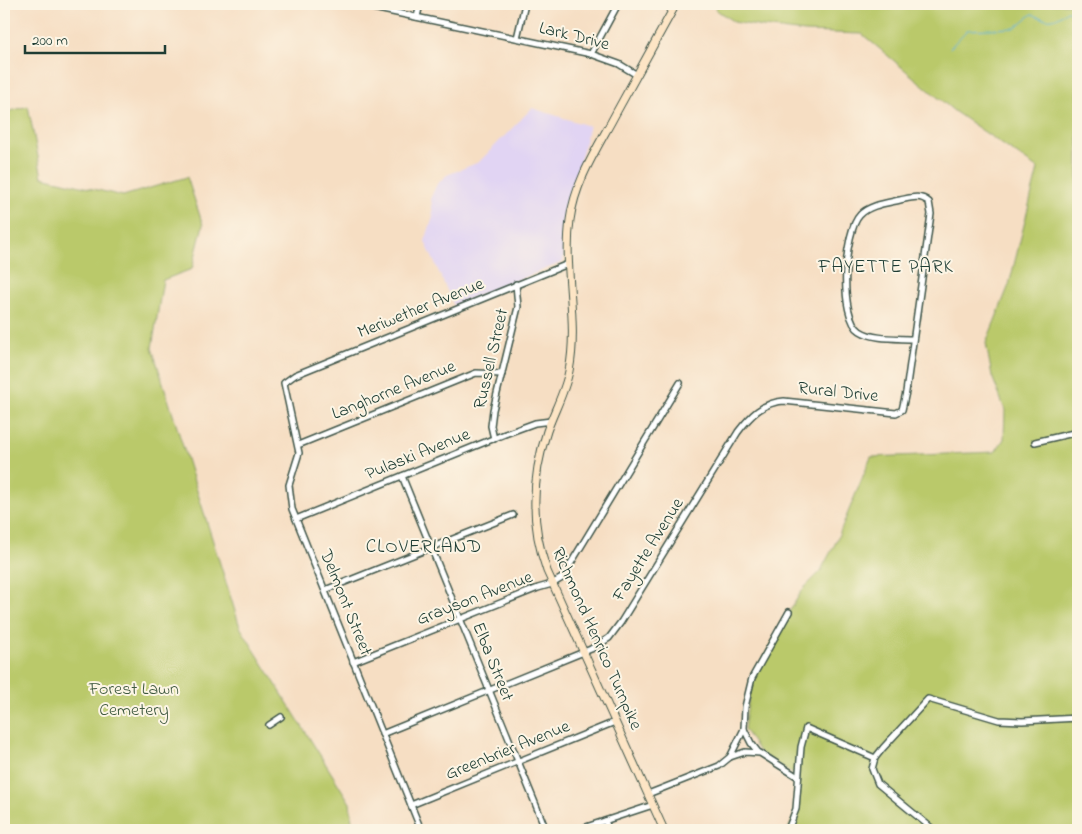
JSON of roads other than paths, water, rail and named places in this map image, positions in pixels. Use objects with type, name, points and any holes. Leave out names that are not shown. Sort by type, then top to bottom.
[{"type":"main road","name":"Richmond Henrico Turnpike","points":[[664,830],[552,584],[538,546],[533,505],[537,468],[551,421],[565,385],[571,359],[573,315],[568,264],[570,222],[578,188],[676,4]]},
{"type":"street","name":"Lark Drive","points":[[354,4],[591,54],[619,64],[637,75]]},
{"type":"street","points":[[417,17],[420,4]]},
{"type":"street","points":[[517,38],[524,4]]},
{"type":"street","points":[[591,54],[618,4]]},
{"type":"street","points":[[913,197],[922,198],[930,205],[931,214],[913,339],[869,335],[857,329],[848,313],[845,284],[852,232],[860,215],[880,205],[913,197]]},
{"type":"street","name":"Meriwether Avenue","points":[[285,381],[295,375],[568,264]]},
{"type":"street","name":"Russell Street","points":[[494,439],[491,421],[518,307],[516,284]]},
{"type":"street","name":"Rural Drive","points":[[772,402],[784,401],[900,412],[903,409],[913,339]]},
{"type":"street","name":"Langhorne Avenue","points":[[298,445],[476,373],[502,374]]},
{"type":"street","name":"Delmont Street","points":[[285,381],[284,388],[298,445],[298,456],[291,476],[289,493],[296,519],[421,830]]},
{"type":"street","name":"Grayson Avenue","points":[[353,662],[460,618],[552,584],[562,578],[680,383]]},
{"type":"street","name":"Fayette Avenue","points":[[382,734],[605,642],[612,636],[738,432],[753,414],[772,402]]},
{"type":"street","name":"Pulaski Avenue","points":[[296,519],[535,423],[551,421]]},
{"type":"street","points":[[1035,442],[1078,432]]},
{"type":"street","name":"Elba Street","points":[[402,476],[546,830]]},
{"type":"street","points":[[324,590],[513,515]]},
{"type":"street","points":[[730,757],[744,729],[745,707],[752,678],[788,612]]},
{"type":"street","points":[[934,830],[878,784],[872,769],[875,758],[928,699],[999,720],[1022,721],[1078,718]]},
{"type":"street","points":[[269,725],[281,717]]},
{"type":"street","name":"Greenbrier Avenue","points":[[411,805],[615,722]]},
{"type":"street","points":[[788,830],[796,809],[801,747],[806,728],[875,758]]},
{"type":"street","points":[[744,729],[750,743],[759,752],[798,777]]},
{"type":"street","points":[[648,794],[719,766],[730,757],[745,752],[759,752]]},
{"type":"street","points":[[577,830],[653,805]]},
{"type":"street","points":[[605,821],[609,830]]},
{"type":"waterway","points":[[950,48],[967,30],[1015,28],[1032,14],[1042,18],[1054,19],[1067,11],[1078,12]]},
{"type":"district","name":"FAYETTE PARK","points":[[886,267]]},
{"type":"district","name":"CLOVERLAND","points":[[424,547]]},
{"type":"park label","name":"Forest Lawn Cemetery","points":[[134,700]]}]
